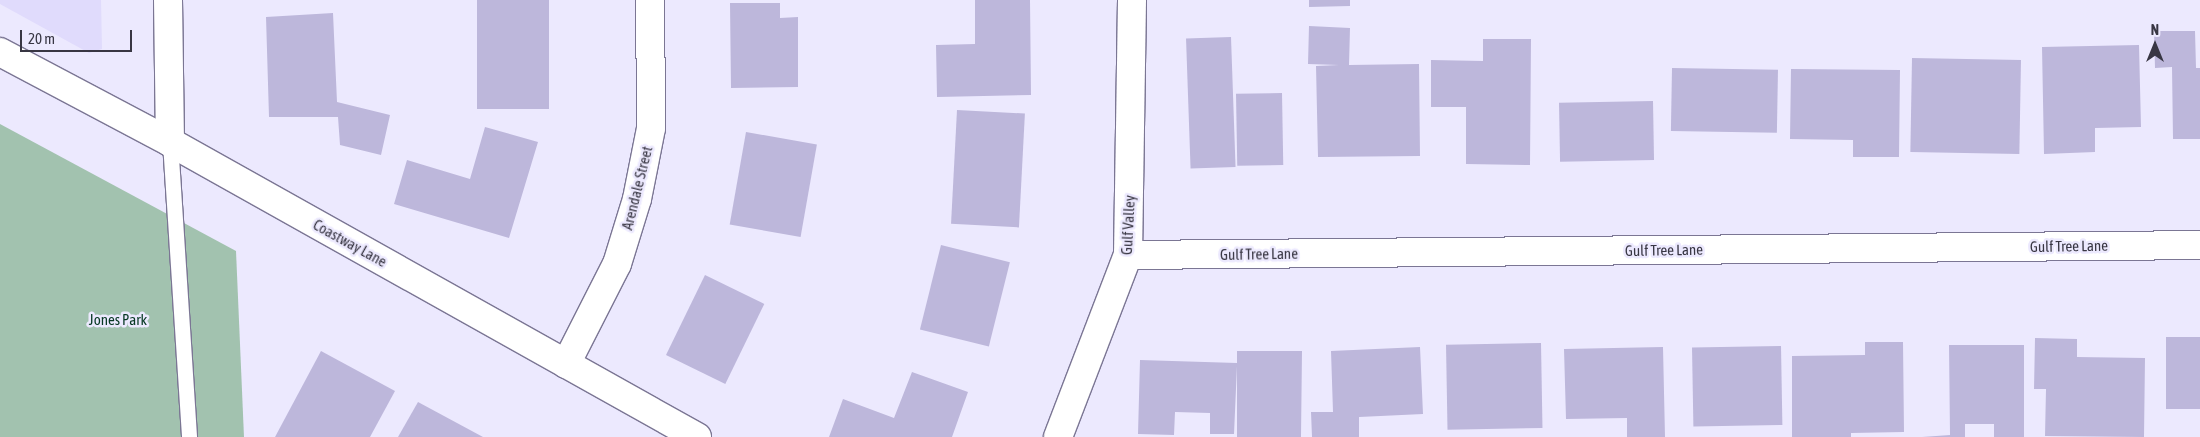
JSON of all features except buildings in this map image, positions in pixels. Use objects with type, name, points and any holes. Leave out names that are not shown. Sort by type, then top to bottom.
[{"type":"street","points":[[168,0],[170,142]]},
{"type":"street","name":"Arendale Street","points":[[566,364],[617,264],[637,198],[651,128],[650,0]]},
{"type":"street","name":"Gulf Valley","points":[[1058,437],[1128,256],[1132,0]]},
{"type":"street","name":"Coastway Lane","points":[[0,52],[170,142],[697,437]]},
{"type":"street","name":"Gulf Tree Lane","points":[[1128,256],[2200,245]]},
{"type":"lane","points":[[170,142],[189,437]]},
{"type":"shaded area","points":[[0,0],[101,0],[102,49],[89,53],[0,4]]},
{"type":"green space","name":"Jones Park","points":[[0,124],[236,251],[244,437],[0,437]]}]
